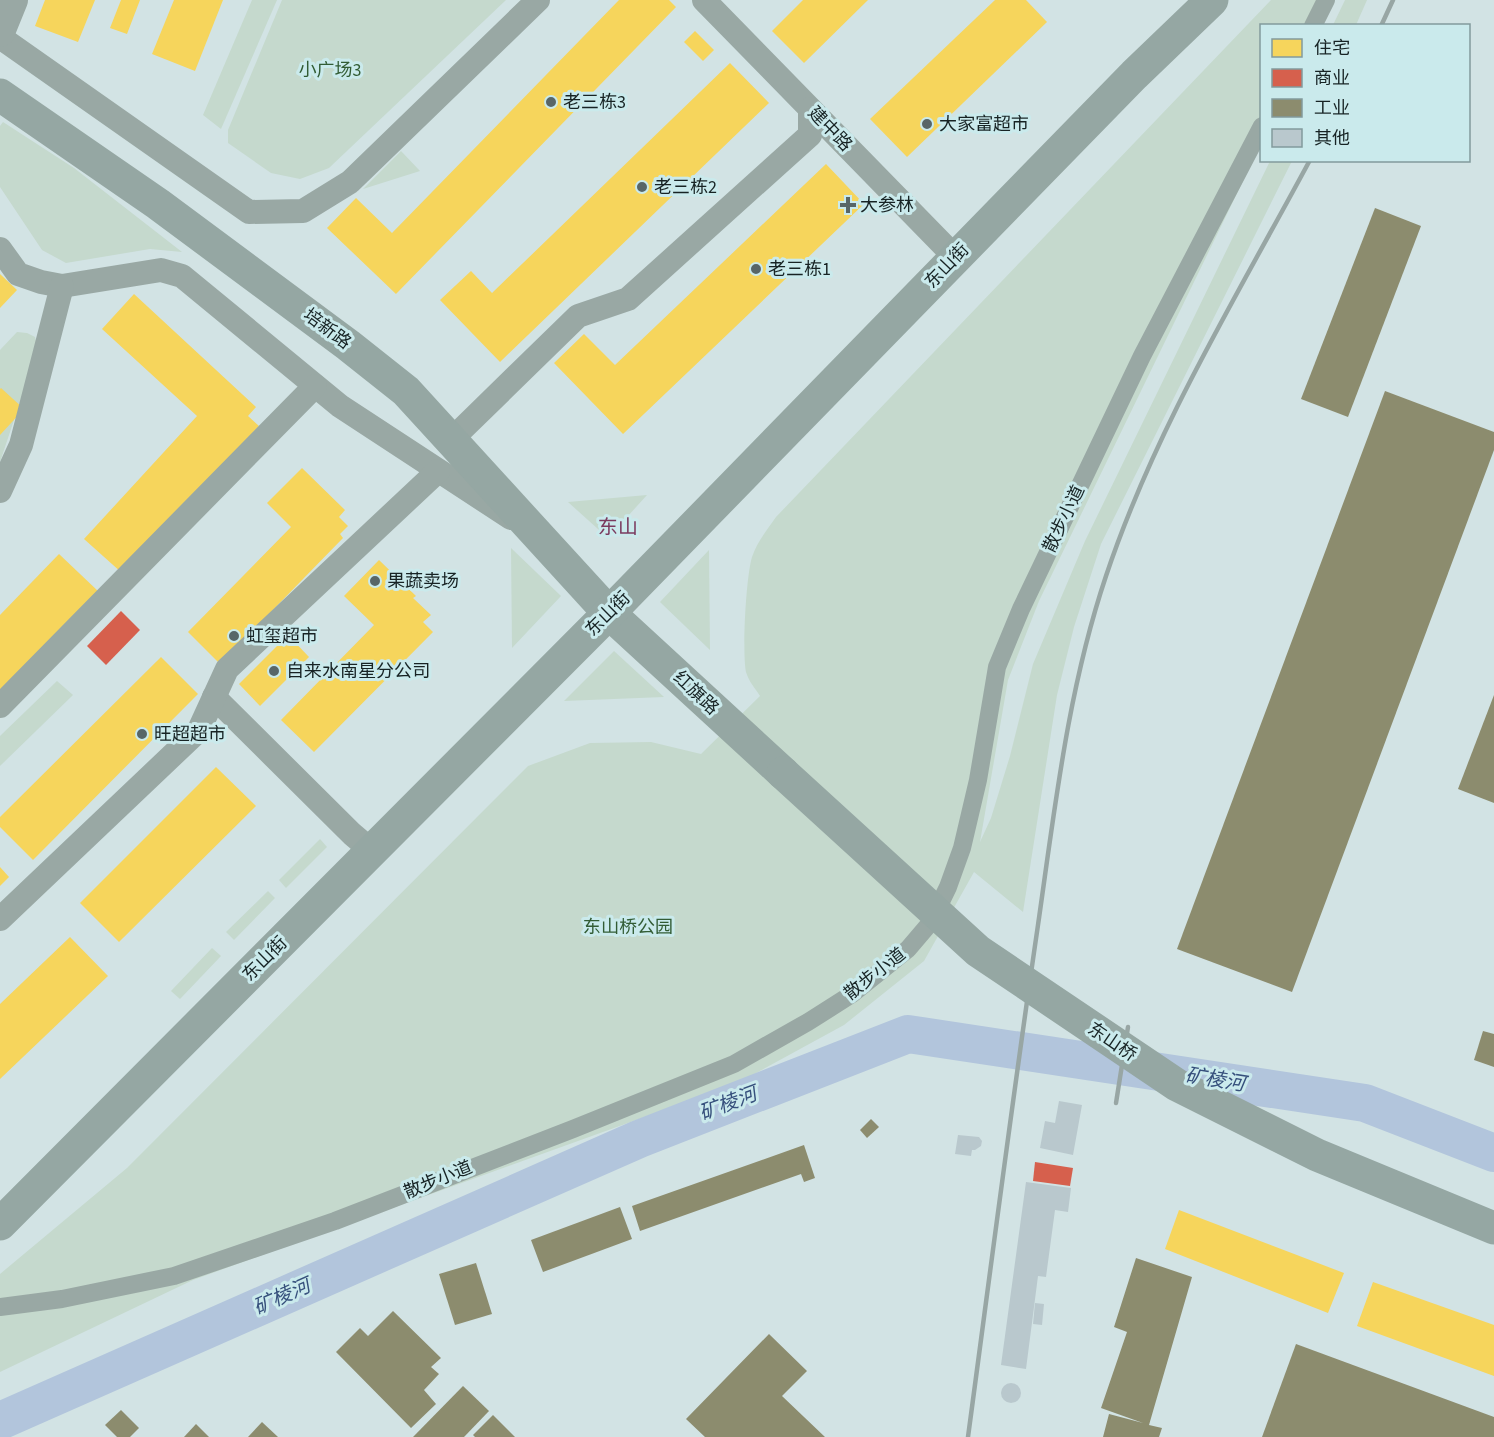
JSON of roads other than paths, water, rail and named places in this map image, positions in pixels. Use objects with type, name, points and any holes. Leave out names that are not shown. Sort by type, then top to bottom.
[{"type":"main road","name":"东山街","points":[[0,1224],[609,613],[1134,75],[1212,0]]},
{"type":"main road","name":"培新路","points":[[0,95],[158,204],[348,345],[406,391],[609,613]]},
{"type":"main road","name":"红旗路","points":[[609,613],[783,773]]},
{"type":"main road","name":"东山桥","points":[[783,773],[978,951],[1177,1085],[1317,1155],[1494,1228]]},
{"type":"street","points":[[0,32],[13,0]]},
{"type":"street","points":[[0,37],[249,212],[303,211],[350,182],[538,0]]},
{"type":"street","name":"建中路","points":[[704,0],[956,258]]},
{"type":"street","points":[[1314,24],[1326,0]]},
{"type":"street","points":[[451,440],[578,316],[628,299],[810,135],[810,109]]},
{"type":"street","name":"散步小道","points":[[0,1307],[62,1299],[174,1276],[357,1213],[573,1130],[734,1064],[852,994],[908,949],[931,922],[948,887],[962,848],[978,780],[997,667],[1021,609],[1142,356],[1260,130]]},
{"type":"street","points":[[0,249],[18,274],[62,286],[161,270],[182,276],[340,406],[538,536]]},
{"type":"street","points":[[0,490],[21,445],[62,286]]},
{"type":"street","points":[[0,706],[315,386]]},
{"type":"street","points":[[0,920],[199,730],[227,669],[438,471]]},
{"type":"street","points":[[214,697],[372,851]]},
{"type":"waterway","name":"矿棱河","points":[[0,1421],[639,1139],[908,1034],[1365,1103],[1494,1153]]},
{"type":"railway","points":[[1382,24],[1393,0]]},
{"type":"railway","points":[[968,1437],[1057,793],[1072,705],[1093,619],[1126,521],[1148,468],[1199,364],[1309,162]]},
{"type":"railway","points":[[1116,1103],[1128,1027]]},
{"type":"place","name":"老三栋3","points":[[551,102]]},
{"type":"place","name":"大家富超市","points":[[927,124]]},
{"type":"place","name":"老三栋2","points":[[642,187]]},
{"type":"place","name":"大参林","points":[[848,205]]},
{"type":"place","name":"老三栋1","points":[[756,269]]},
{"type":"place","name":"果蔬卖场","points":[[375,581]]},
{"type":"place","name":"虹玺超市","points":[[234,636]]},
{"type":"place","name":"自来水南星分公司","points":[[274,671]]},
{"type":"place","name":"旺超超市","points":[[142,734]]},
{"type":"district","name":"东山","points":[[618,528]]},
{"type":"park label","name":"小广场3","points":[[330,70]]},
{"type":"park label","name":"东山桥公园","points":[[628,927]]}]
